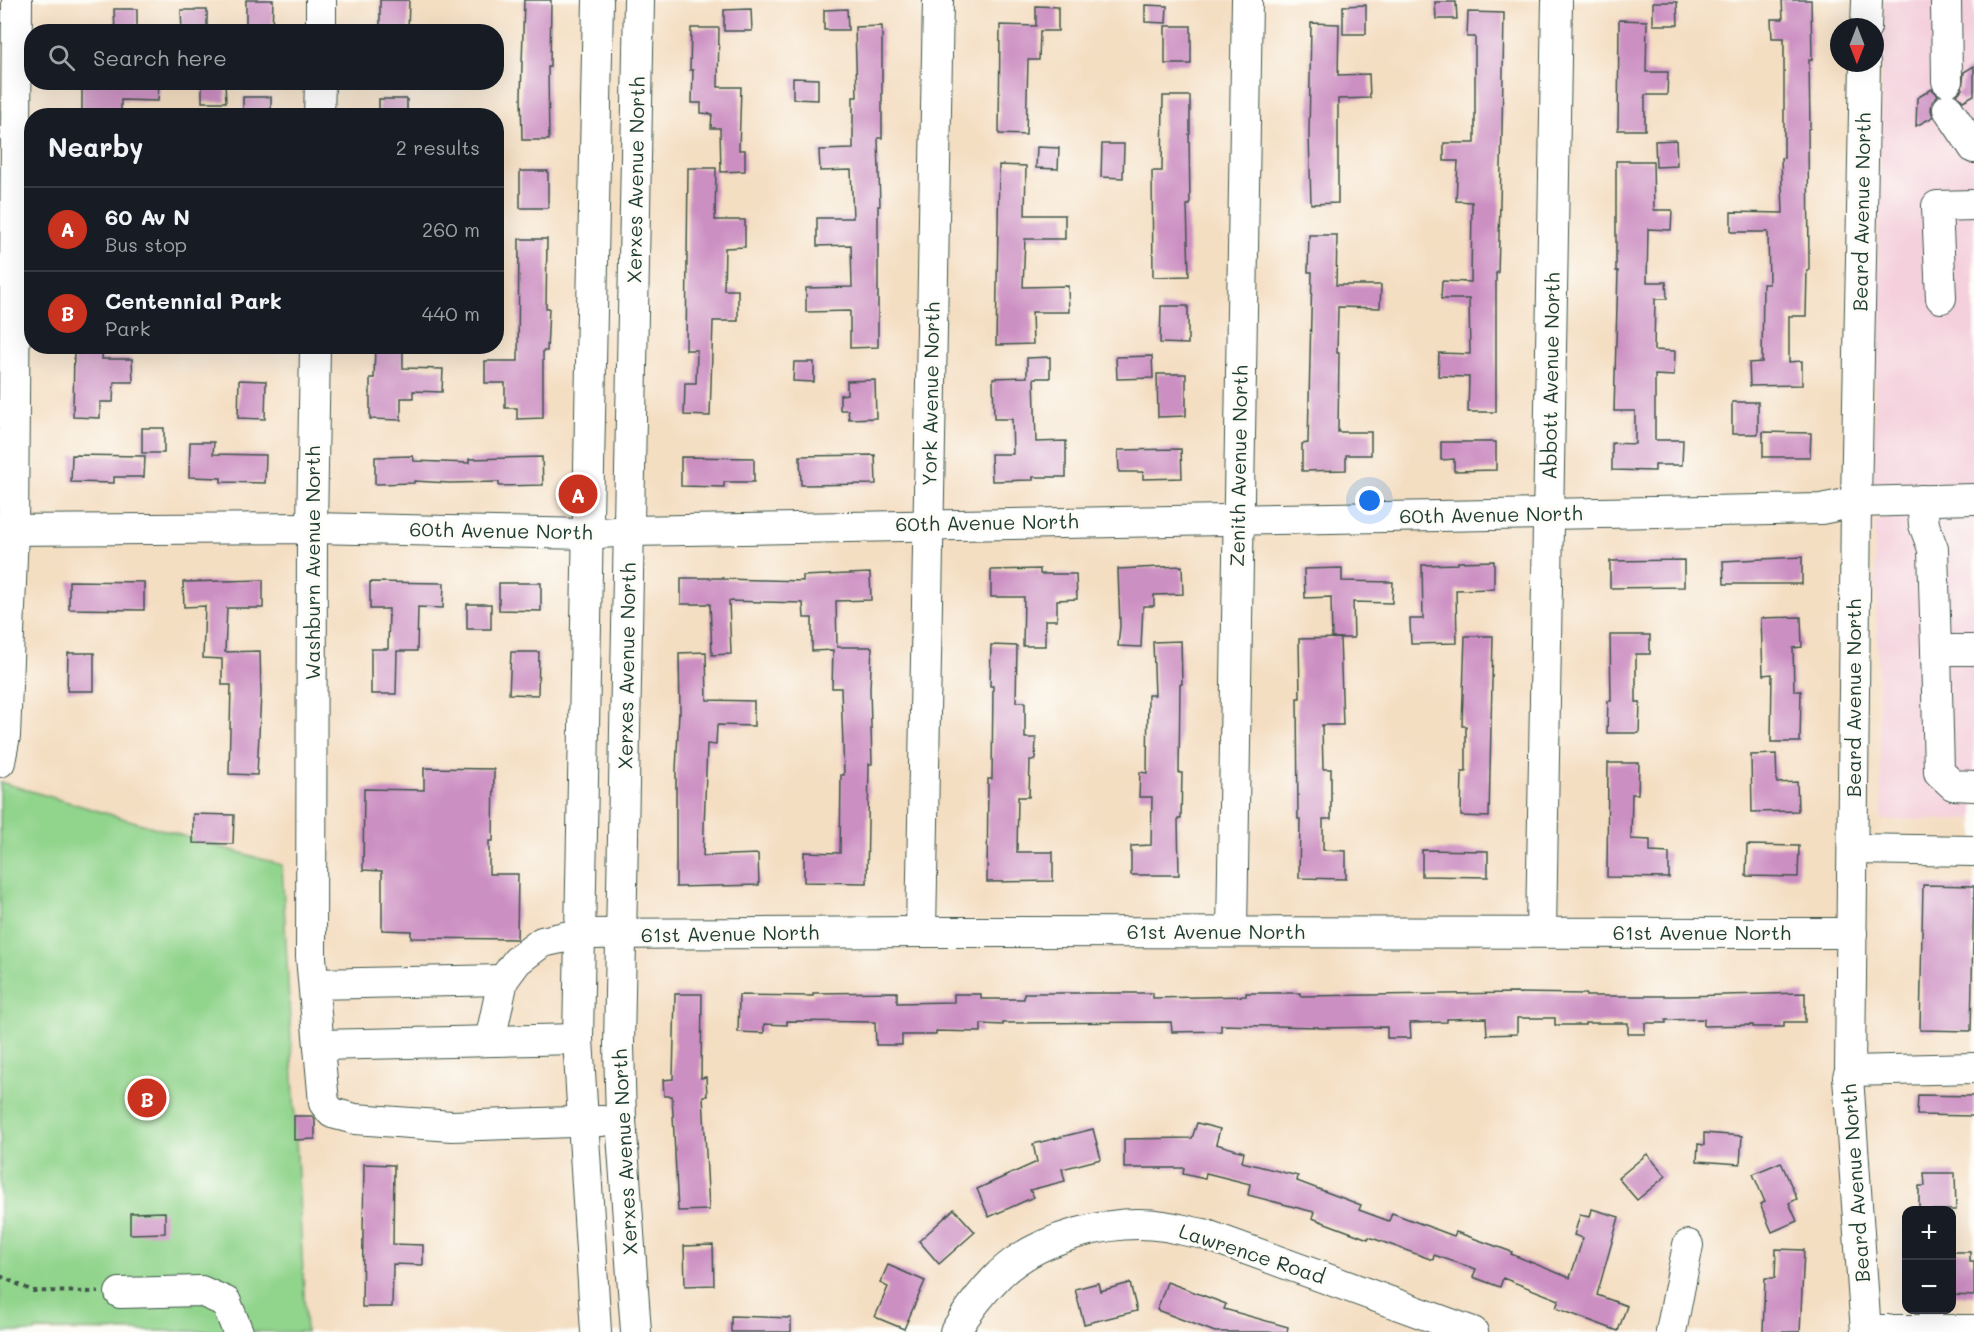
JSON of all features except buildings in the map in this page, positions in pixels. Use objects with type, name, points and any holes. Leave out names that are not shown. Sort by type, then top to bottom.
[{"type":"street","points":[[3,749],[18,0]]},
{"type":"street","points":[[321,0],[321,24]]},
{"type":"street","name":"Xerxes Avenue North","points":[[596,1332],[578,1039],[598,0]]},
{"type":"street","name":"Xerxes Avenue North","points":[[636,1332],[621,1120],[619,1045],[639,0]]},
{"type":"street","name":"York Avenue North","points":[[921,932],[938,0]]},
{"type":"street","name":"Zenith Avenue North","points":[[1232,932],[1247,0]]},
{"type":"street","name":"Abbott Avenue North","points":[[1541,932],[1557,0]]},
{"type":"street","points":[[1866,18],[1867,0]]},
{"type":"street","points":[[1946,0],[1947,95],[1974,148]]},
{"type":"street","name":"Beard Avenue North","points":[[1865,72],[1856,502],[1850,1071],[1848,1077],[1866,1331]]},
{"type":"street","points":[[319,108],[320,90]]},
{"type":"street","points":[[1941,298],[1937,206],[1974,205]]},
{"type":"street","name":"Washburn Avenue North","points":[[315,354],[311,957],[324,1103],[332,1113],[355,1119],[452,1126],[621,1120]]},
{"type":"street","points":[[1922,500],[1924,525],[1933,549],[1939,772],[1953,785],[1974,786]]},
{"type":"street","name":"60th Avenue North","points":[[6,530],[312,528],[587,534],[928,524],[1821,509],[1856,502],[1974,500]]},
{"type":"street","points":[[1936,650],[1974,650]]},
{"type":"street","points":[[1853,849],[1974,851]]},
{"type":"street","name":"61st Avenue North","points":[[503,980],[517,961],[542,942],[579,934],[1852,933]]},
{"type":"street","points":[[314,984],[503,980],[490,1041]]},
{"type":"street","points":[[319,1045],[578,1039]]},
{"type":"street","points":[[1850,1071],[1974,1068]]},
{"type":"street","name":"Lawrence Road","points":[[955,1332],[973,1303],[1002,1272],[1039,1247],[1078,1232],[1120,1224],[1162,1225],[1204,1234],[1473,1332]]},
{"type":"street","points":[[1671,1332],[1688,1245]]},
{"type":"street","points":[[120,1293],[201,1291],[226,1302],[238,1332]]},
{"type":"street","points":[[1866,1331],[1974,1330]]},
{"type":"path","points":[[0,1276],[33,1291],[120,1293]]},
{"type":"shaded area","points":[[1883,0],[1974,0],[1974,489],[1882,491],[1873,482],[1882,72],[1884,72]]},
{"type":"shaded area","points":[[1974,515],[1974,819],[1882,820],[1874,523],[1883,517]]},
{"type":"green space","points":[[0,782],[282,865],[306,1332],[36,1330],[35,1332],[0,1332]]},
{"type":"place","name":"60 Av N","points":[[578,494]]},
{"type":"place","name":"Centennial Park","points":[[147,1098]]}]
